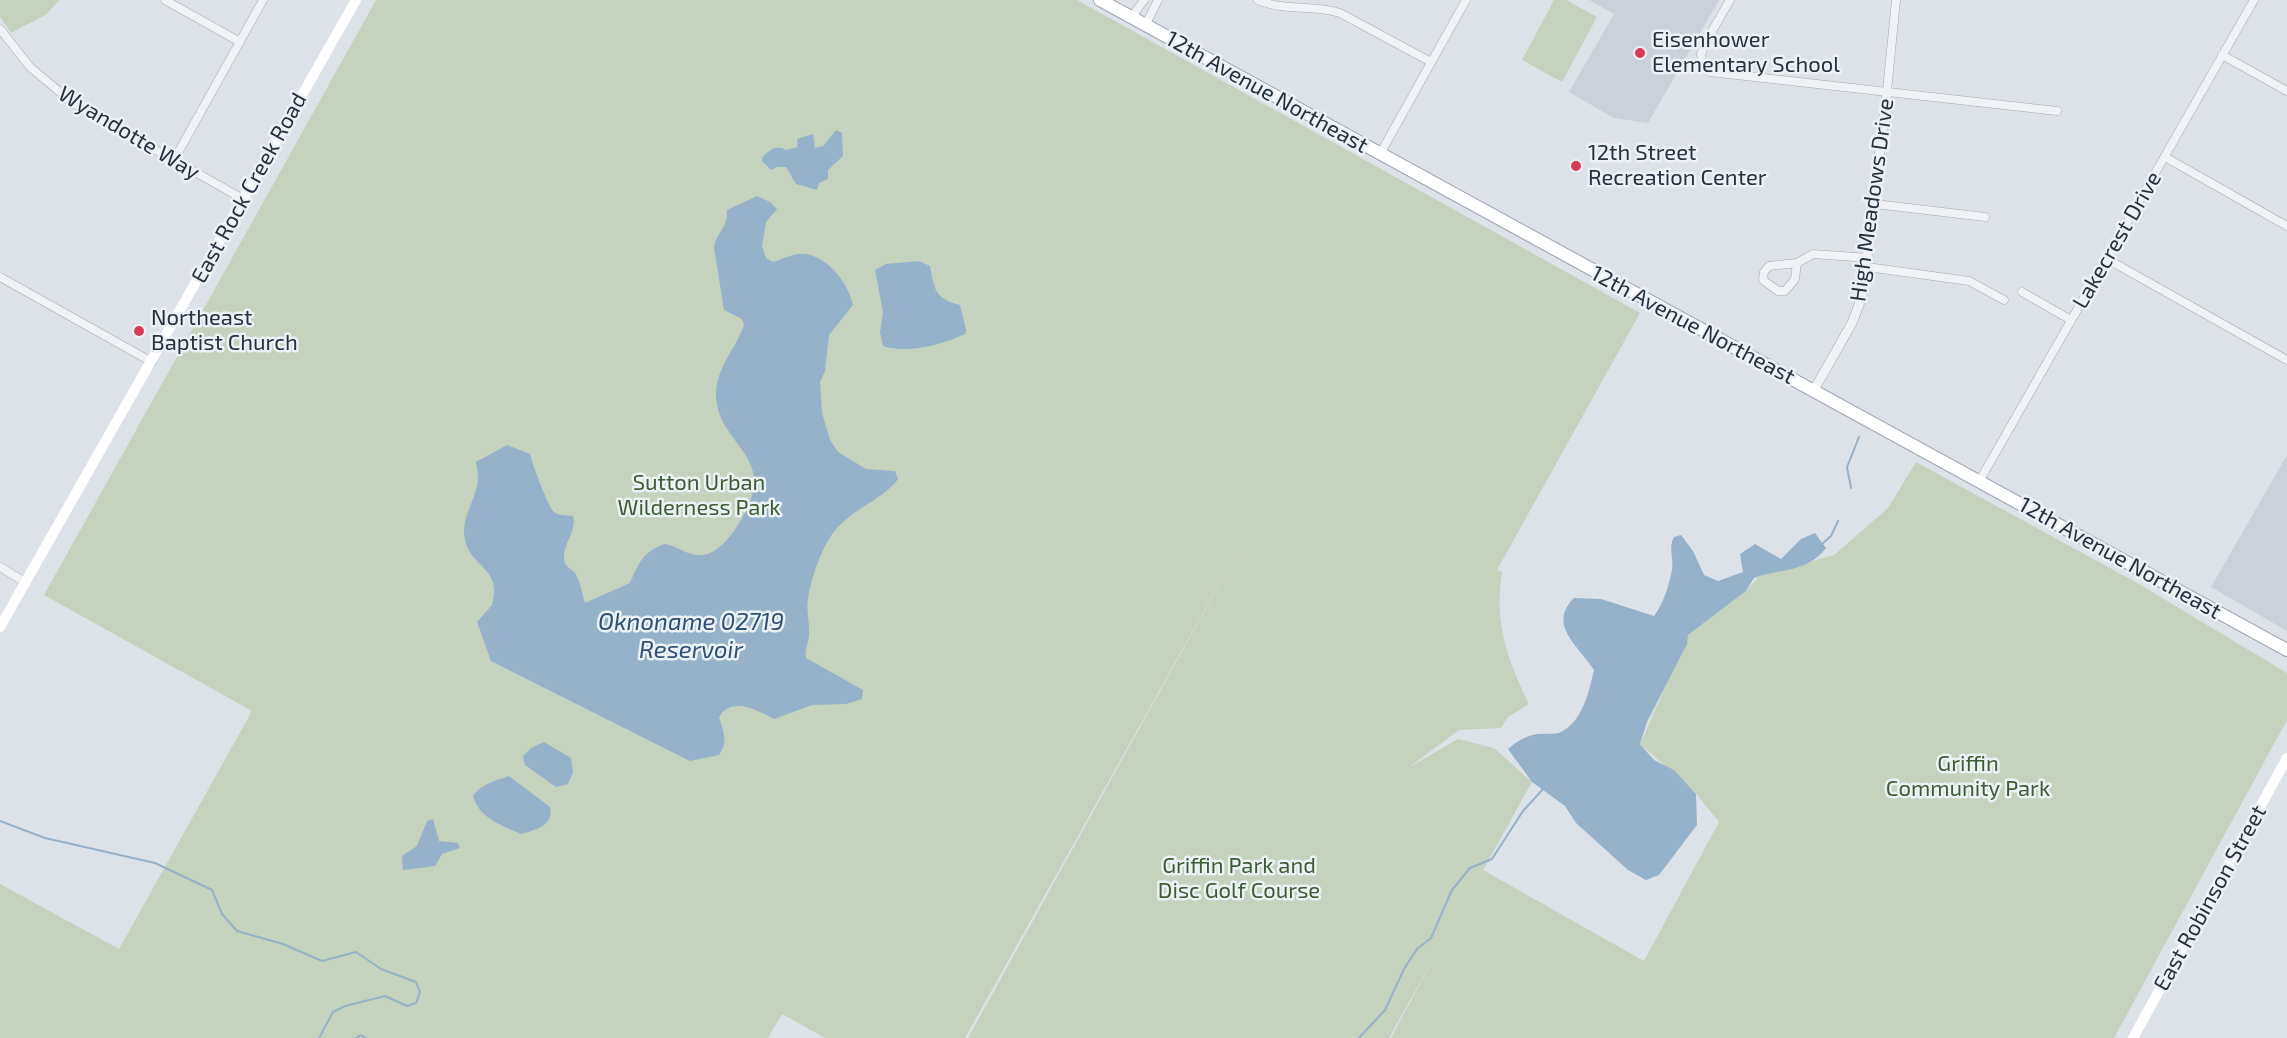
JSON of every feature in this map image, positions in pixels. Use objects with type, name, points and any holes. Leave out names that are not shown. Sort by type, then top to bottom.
[{"type":"main road","name":"East Rock Creek Road","points":[[0,627],[356,0]]},
{"type":"main road","name":"12th Avenue Northeast","points":[[1100,0],[2287,650]]},
{"type":"main road","name":"East Robinson Street","points":[[2133,1038],[2287,758]]},
{"type":"street","points":[[165,0],[240,42]]},
{"type":"street","points":[[174,160],[263,0]]},
{"type":"street","points":[[1131,18],[1144,0]]},
{"type":"street","points":[[1145,26],[1158,0]]},
{"type":"street","points":[[1258,0],[1277,7],[1318,9],[1340,13],[1431,62]]},
{"type":"street","points":[[1380,154],[1466,0]]},
{"type":"street","points":[[1730,0],[1704,45],[1701,55],[1704,68],[1720,75],[2057,111]]},
{"type":"street","name":"High Meadows Drive","points":[[1814,390],[1852,323],[1862,297],[1875,204],[1896,0]]},
{"type":"street","name":"Lakecrest Drive","points":[[1980,480],[2254,0]]},
{"type":"street","name":"Wyandotte Way","points":[[0,29],[30,67],[61,95],[243,198]]},
{"type":"street","points":[[2222,55],[2287,91]]},
{"type":"street","points":[[2165,157],[2287,226]]},
{"type":"street","points":[[1875,204],[1985,217]]},
{"type":"street","points":[[1797,263],[1795,279],[1785,291],[1778,291],[1763,280],[1764,272],[1769,266],[1797,263],[1806,256],[1818,253],[1968,280],[2004,300]]},
{"type":"street","points":[[2107,259],[2287,360]]},
{"type":"street","points":[[0,277],[152,362]]},
{"type":"street","points":[[2022,292],[2072,320]]},
{"type":"street","points":[[0,567],[25,582]]},
{"type":"shaded area","name":"Eisenhower Elementary School","points":[[1589,0],[1719,0],[1648,123],[1614,118],[1569,92],[1614,14]]},
{"type":"shaded area","points":[[2287,455],[2287,631],[2211,587]]},
{"type":"green space","points":[[0,0],[59,0],[47,14],[11,33],[0,17]]},
{"type":"green space","name":"Sutton Urban Wilderness Park","points":[[376,0],[1077,0],[1640,313],[1497,570],[1502,572],[1500,608],[1504,640],[1514,671],[1529,704],[1508,717],[1501,728],[1459,730],[1408,768],[1458,739],[1494,748],[1532,782],[1483,870],[1644,961],[1719,822],[1693,790],[1640,744],[1688,635],[1746,591],[1759,576],[1834,555],[1888,508],[1916,462],[2139,584],[2287,673],[2287,720],[2114,1038],[1391,1038],[1437,952],[1389,1038],[968,1038],[1257,516],[965,1038],[825,1038],[782,1014],[768,1038],[0,1038],[0,884],[119,949],[252,711],[44,595]]},
{"type":"green space","points":[[1554,0],[1566,0],[1597,17],[1562,82],[1522,60]]},
{"type":"water","points":[[836,130],[842,133],[843,156],[828,170],[828,179],[819,183],[817,190],[796,184],[786,167],[771,170],[762,161],[763,156],[774,148],[786,150],[798,147],[797,139],[813,134],[815,148],[823,146]]},
{"type":"water","name":"Oknoname 02719 Reservoir","points":[[757,196],[770,202],[777,209],[766,222],[762,246],[766,258],[773,262],[798,254],[814,256],[830,266],[842,280],[853,305],[829,335],[825,371],[820,382],[822,413],[830,440],[838,452],[866,469],[895,471],[898,479],[886,492],[848,518],[829,539],[819,559],[808,599],[809,639],[805,652],[806,658],[863,690],[862,699],[846,704],[812,705],[774,719],[753,709],[731,707],[719,717],[724,746],[719,755],[690,761],[491,661],[477,622],[492,605],[493,583],[485,569],[468,549],[464,531],[477,484],[476,462],[507,445],[530,454],[544,494],[554,512],[573,516],[573,526],[564,560],[578,579],[585,603],[630,583],[643,559],[658,547],[665,544],[691,554],[702,555],[715,551],[730,536],[751,501],[754,482],[751,466],[719,411],[717,383],[744,325],[742,319],[724,310],[714,248],[726,222],[727,210]]},
{"type":"water","points":[[919,261],[930,266],[937,292],[945,300],[960,305],[965,334],[946,342],[914,349],[883,346],[880,332],[883,312],[875,270],[886,264]]},
{"type":"water","points":[[1815,533],[1826,548],[1819,556],[1802,566],[1754,578],[1746,591],[1688,635],[1687,644],[1647,722],[1640,744],[1654,760],[1674,770],[1696,794],[1697,825],[1659,875],[1646,880],[1628,870],[1576,823],[1565,806],[1532,782],[1508,749],[1529,736],[1561,732],[1575,721],[1584,705],[1594,670],[1568,635],[1564,617],[1566,608],[1574,598],[1601,599],[1654,616],[1669,582],[1672,566],[1671,545],[1674,537],[1681,535],[1693,551],[1704,575],[1718,581],[1743,572],[1740,554],[1755,544],[1781,559],[1801,539]]},
{"type":"water","points":[[544,742],[571,758],[573,772],[568,784],[556,787],[525,765],[523,756],[531,748]]},
{"type":"water","points":[[509,776],[550,807],[549,819],[542,826],[521,834],[486,816],[476,804],[473,796],[480,789]]},
{"type":"water","points":[[433,819],[439,841],[458,843],[460,848],[442,854],[435,866],[403,870],[402,856],[417,846],[427,821]]},
{"type":"waterway","points":[[1851,488],[1847,467],[1859,437]]},
{"type":"waterway","points":[[1821,545],[1831,536],[1838,521]]},
{"type":"waterway","points":[[1359,1038],[1385,1010],[1404,969],[1417,949],[1431,938],[1452,890],[1470,868],[1492,859],[1523,811],[1545,787]]},
{"type":"waterway","points":[[0,821],[45,838],[155,863],[212,890],[222,914],[237,931],[283,944],[322,961],[356,952],[381,969],[416,982],[420,992],[416,1003],[407,1006],[385,996],[345,1006],[333,1012],[319,1038]]},
{"type":"waterway","points":[[356,1038],[361,1035],[366,1038]]},
{"type":"place","name":"Eisenhower Elementary School","points":[[1640,53]]},
{"type":"place","name":"12th Street Recreation Center","points":[[1576,166]]},
{"type":"place","name":"Northeast Baptist Church","points":[[139,331]]},
{"type":"park label","name":"Griffin Community Park","points":[[1968,776]]},
{"type":"park label","name":"Griffin Park and Disc Golf Course","points":[[1239,878]]}]
